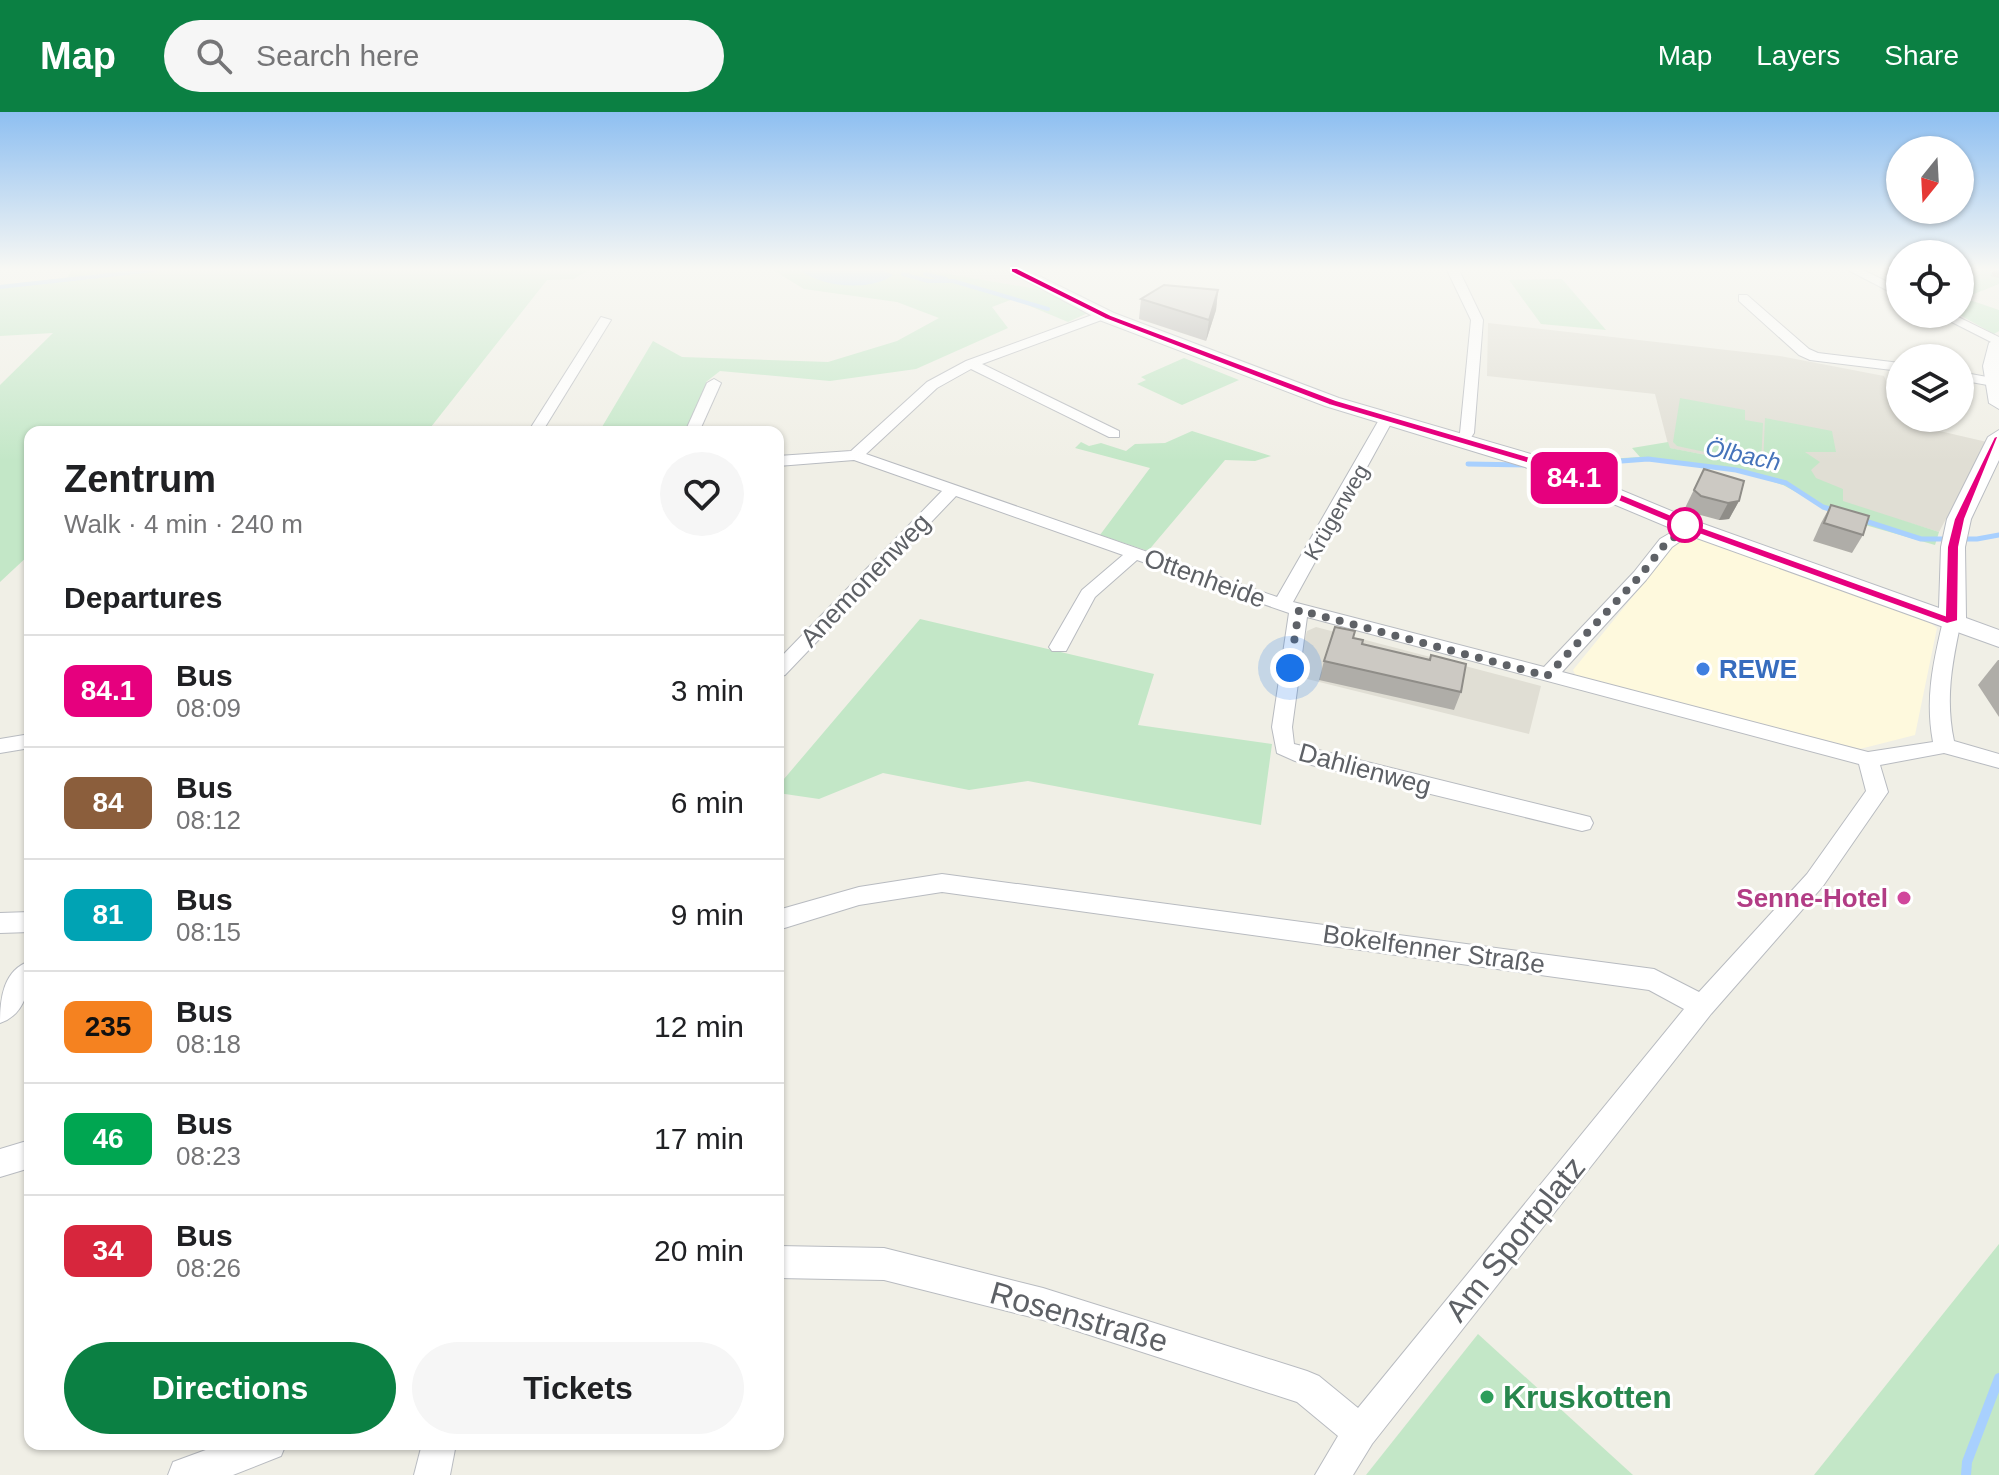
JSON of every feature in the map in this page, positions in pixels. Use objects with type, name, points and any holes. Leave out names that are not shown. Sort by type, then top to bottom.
[{"type":"main road","points":[[1152,334],[1332,402],[1463,439],[1543,466],[1689,527],[1999,639]]},
{"type":"main road","points":[[1999,343],[1993,366],[1993,382],[1999,403]]},
{"type":"main road","points":[[1952,621],[1954,541],[1959,519],[1999,437]]},
{"type":"street","points":[[539,426],[596,334]]},
{"type":"street","points":[[855,455],[932,385],[971,364],[1053,334]]},
{"type":"street","points":[[1463,439],[1467,433],[1476,334]]},
{"type":"street","points":[[1783,334],[1804,352],[1815,357],[1886,365]]},
{"type":"street","points":[[1981,334],[1999,343]]},
{"type":"street","points":[[971,364],[1114,434]]},
{"type":"street","points":[[1974,379],[1993,382]]},
{"type":"street","points":[[695,426],[714,383]]},
{"type":"street","name":"Krügerweg","points":[[1290,608],[1387,418]]},
{"type":"street","name":"Ottenheide","points":[[784,461],[855,455],[1290,608],[1868,759]]},
{"type":"street","name":"Anemonenweg","points":[[784,665],[953,489]]},
{"type":"street","points":[[1547,676],[1640,576],[1666,543],[1689,527]]},
{"type":"street","points":[[1059,647],[1088,594],[1135,553]]},
{"type":"street","name":"Dahlienweg","points":[[1290,608],[1282,727],[1284,748],[1303,756],[1582,823]]},
{"type":"street","points":[[1944,746],[1938,714],[1940,675],[1952,621]]},
{"type":"street","points":[[0,746],[24,742]]},
{"type":"street","points":[[1702,1006],[1815,880],[1877,792],[1868,759],[1944,746],[1999,761]]},
{"type":"street","name":"Bokelfenner Straße","points":[[784,918],[839,899],[889,888],[942,883],[1654,980],[1702,1006]]},
{"type":"street","points":[[0,923],[24,922]]},
{"type":"street","points":[[0,1012],[24,979]]},
{"type":"street","name":"Am Sportplatz","points":[[1333,1475],[1360,1432],[1702,1006]]},
{"type":"street","points":[[0,1163],[24,1156]]},
{"type":"street","name":"Rosenstraße","points":[[784,1262],[884,1264],[1043,1304],[1307,1388],[1360,1432]]},
{"type":"street","points":[[186,1475],[253,1450]]},
{"type":"street","points":[[432,1475],[438,1450]]},
{"type":"shaded area","points":[[1488,334],[1582,334],[1780,356],[1884,376],[1886,432],[1944,432],[1987,442],[1939,532],[1848,504],[1764,466],[1669,448],[1655,394],[1487,376]]},
{"type":"shaded area","points":[[1690,534],[1929,622],[1937,628],[1915,735],[1860,749],[1576,676],[1573,670],[1674,546]]},
{"type":"shaded area","points":[[1316,627],[1541,686],[1529,734],[1295,676],[1307,631]]},
{"type":"green space","points":[[0,334],[42,334],[0,336]]},
{"type":"green space","points":[[52,334],[505,334],[432,426],[24,426],[24,560],[0,582],[0,385]]},
{"type":"green space","points":[[911,334],[995,334],[916,369],[830,381],[720,371],[706,382],[706,390],[691,426],[603,426],[653,341],[682,357],[828,362],[897,341]]},
{"type":"green space","points":[[1184,358],[1239,380],[1182,405],[1137,384],[1146,380],[1141,377]]},
{"type":"green space","points":[[1680,398],[1745,410],[1745,420],[1763,423],[1761,464],[1677,446],[1673,442]]},
{"type":"green space","points":[[1765,418],[1832,431],[1836,452],[1805,452],[1820,462],[1811,470],[1816,478],[1843,489],[1843,501],[1939,532],[1935,545],[1830,515],[1831,511],[1783,485],[1739,471],[1648,460],[1596,466],[1574,461],[1640,457],[1632,448],[1668,442],[1670,448],[1763,466]]},
{"type":"green space","points":[[1192,431],[1271,456],[1255,461],[1225,460],[1148,551],[1100,535],[1150,468],[1075,448],[1081,442],[1089,446],[1101,443],[1126,451],[1135,444],[1165,443]]},
{"type":"green space","points":[[920,619],[1154,674],[1138,725],[1272,744],[1261,825],[1028,781],[969,790],[883,773],[819,799],[784,794],[784,779]]},
{"type":"green space","points":[[1999,1244],[1999,1475],[1814,1475]]},
{"type":"green space","name":"Kruskotten","points":[[1478,1334],[1633,1475],[1366,1475]]},
{"type":"building","points":[[1704,469],[1744,481],[1739,501],[1728,503],[1701,496],[1694,490]]},
{"type":"building","points":[[1831,505],[1869,516],[1863,535],[1824,523]]},
{"type":"building","points":[[1335,627],[1355,631],[1353,638],[1363,640],[1362,644],[1430,660],[1431,655],[1466,664],[1461,692],[1324,661]]},
{"type":"waterway","name":"Ölbach","points":[[1555,466],[1648,459],[1736,470],[1786,483],[1823,507],[1836,511]]},
{"type":"waterway","name":"Ölbach","points":[[1468,464],[1526,465]]},
{"type":"waterway","name":"Ölbach","points":[[1859,519],[1921,539],[1977,539],[1999,535]]},
{"type":"waterway","points":[[1966,1475],[1967,1462],[1999,1378]]},
{"type":"bus line","name":"84.1","points":[[1150,334],[1332,402],[1533,462],[1689,527],[1952,621],[1953,547],[1959,519],[1999,437]]},
{"type":"place","name":"REWE","points":[[1703,669]]},
{"type":"place","name":"Senne-Hotel","points":[[1904,898]]},
{"type":"place","name":"Kruskotten","points":[[1487,1397]]},
{"type":"route","points":[[1290,668],[1299,610],[1547,676],[1640,576],[1666,543],[1689,527],[1685,525]]}]
